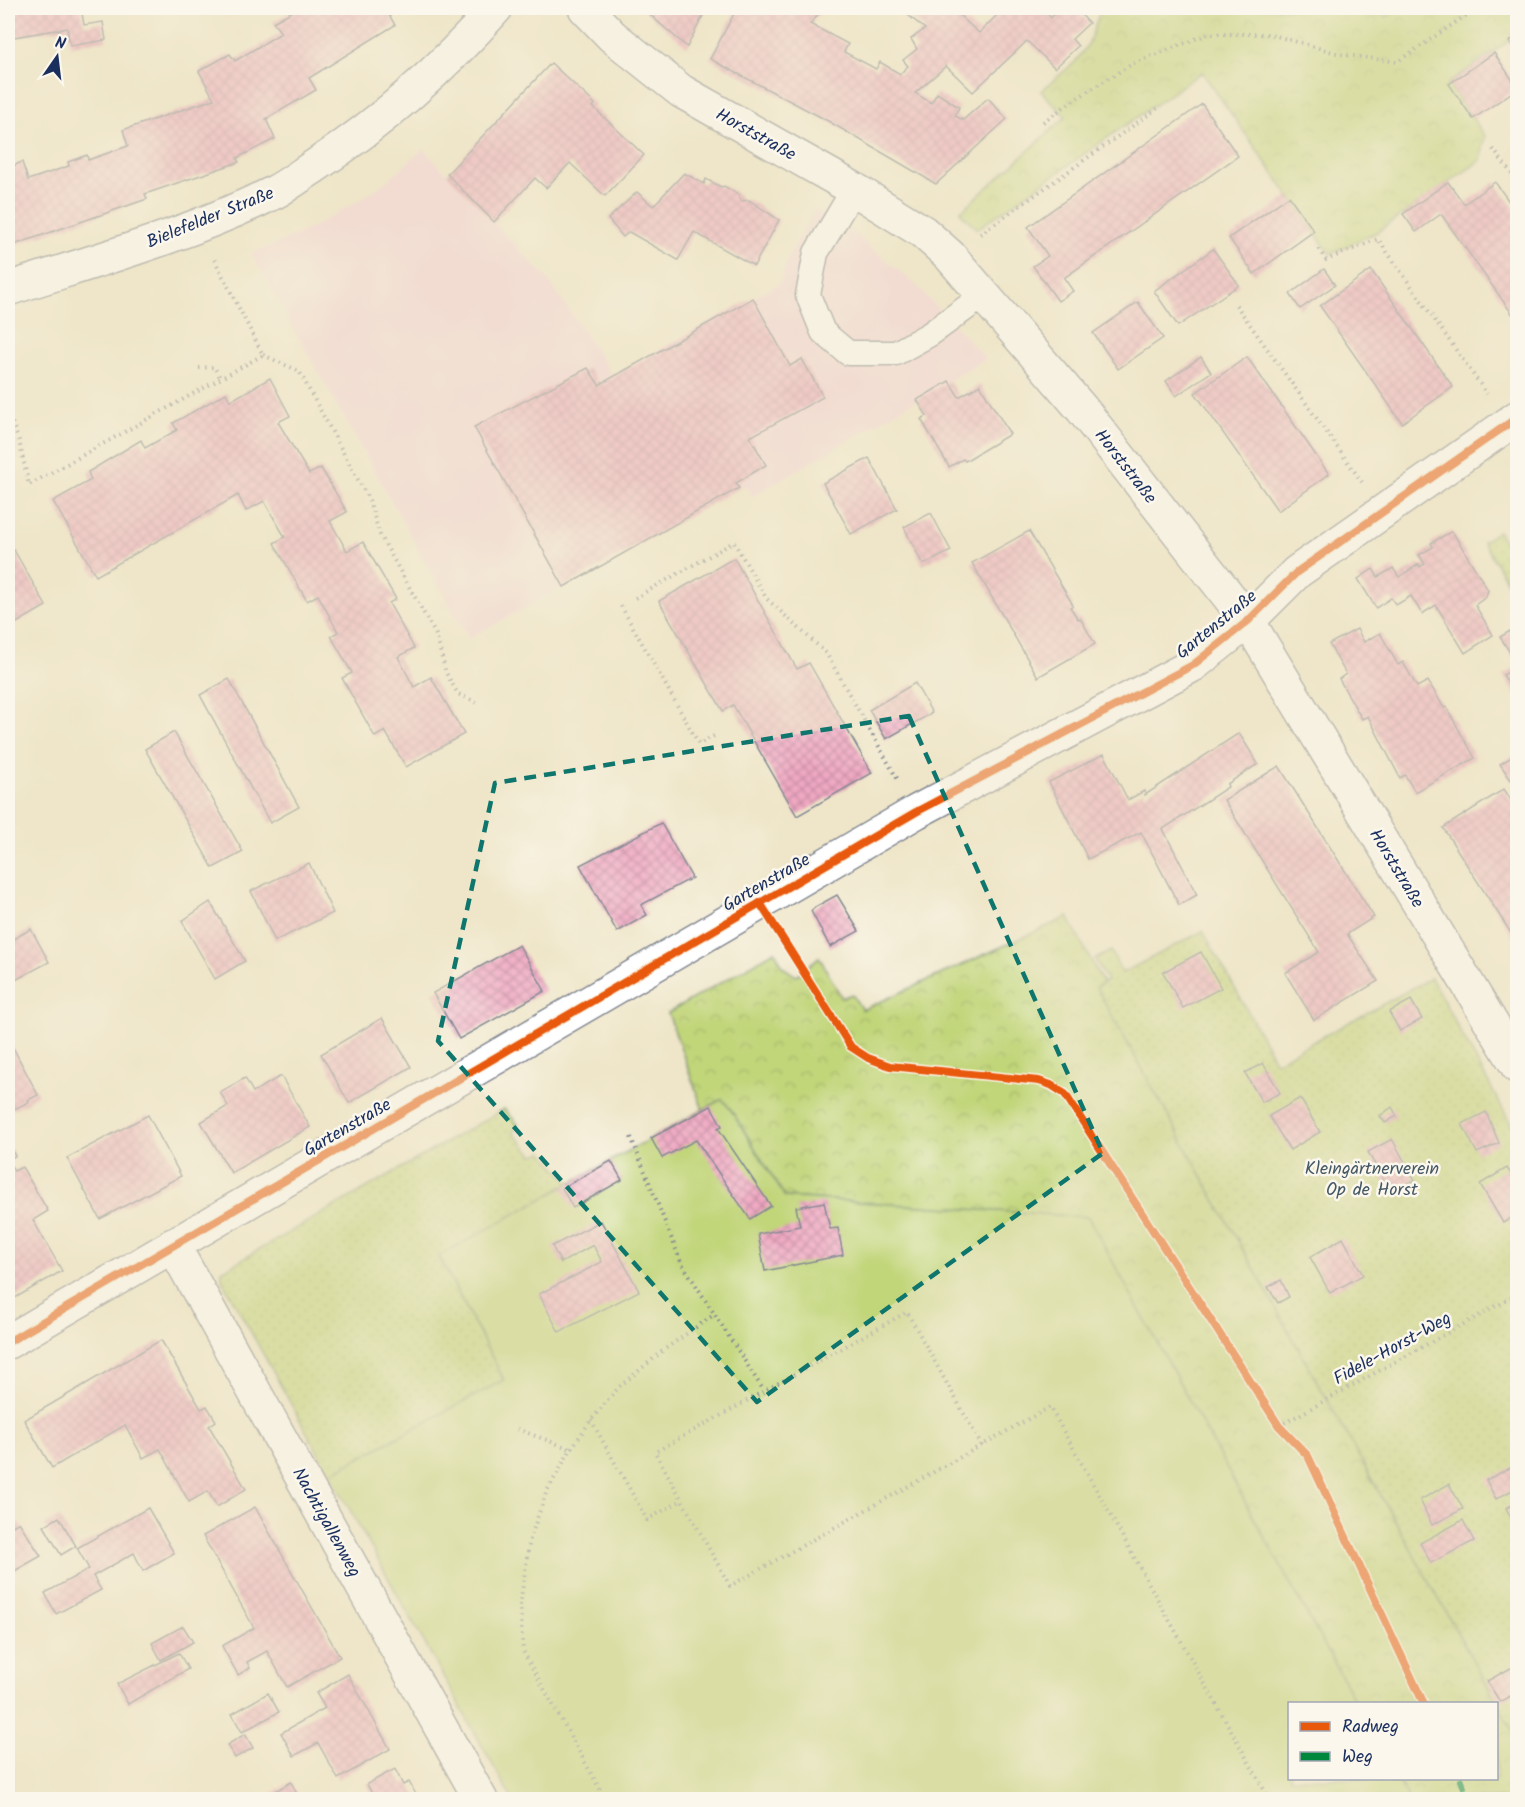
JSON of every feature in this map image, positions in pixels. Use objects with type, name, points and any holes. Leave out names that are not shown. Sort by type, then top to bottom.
[{"type":"street","name":"Bielefelder Straße","points":[[8,289],[197,226],[275,192],[352,141],[436,69],[496,8]]},
{"type":"street","name":"Horststraße","points":[[585,8],[612,36],[681,91],[854,189],[922,232],[950,255],[1082,409],[1248,621],[1518,1067]]},
{"type":"street","name":"Gartenstraße","points":[[8,1342],[916,812],[1193,665],[1248,621],[1297,572],[1513,420]]},
{"type":"street","name":"Nachtigallenweg","points":[[173,1245],[481,1800]]},
{"type":"lane","points":[[854,189],[816,253],[808,295],[823,332],[848,353],[896,353],[930,334],[984,296]]},
{"type":"path","points":[[1043,122],[1132,64],[1208,34],[1269,34],[1340,54],[1397,62],[1477,8]]},
{"type":"path","points":[[950,255],[1158,108]]},
{"type":"path","points":[[1493,149],[1518,182]]},
{"type":"path","points":[[197,226],[263,355],[299,371],[369,500],[380,535],[436,635],[446,673],[458,694],[480,704]]},
{"type":"path","points":[[1319,249],[1326,260],[1378,239],[1513,420]]},
{"type":"path","points":[[1236,305],[1383,512]]},
{"type":"path","points":[[10,417],[19,441],[29,484],[263,355]]},
{"type":"path","points":[[199,368],[214,367],[221,379]]},
{"type":"path","points":[[635,598],[734,542],[766,598],[826,653],[916,812]]},
{"type":"path","points":[[621,606],[699,744],[714,736]]},
{"type":"path","points":[[631,1137],[677,1254],[764,1391]]},
{"type":"path","points":[[982,1446],[907,1312],[655,1452],[730,1586],[982,1446],[1050,1407],[1270,1800]]},
{"type":"path","points":[[606,1800],[523,1651],[520,1604],[530,1539],[546,1493],[571,1449],[591,1420],[619,1387],[665,1349],[715,1314]]},
{"type":"path","points":[[591,1420],[647,1520],[682,1500]]},
{"type":"path","points":[[517,1429],[571,1449]]},
{"type":"highlighted area","points":[[909,716],[1103,1153],[757,1402],[438,1041],[495,783]]},
{"type":"shaded area","points":[[423,149],[547,278],[612,376],[780,283],[789,255],[815,210],[840,223],[916,285],[986,359],[752,497],[746,486],[739,488],[469,639],[251,253],[272,246],[314,226],[360,200],[386,182]]},
{"type":"green space","points":[[1101,8],[1369,8],[1386,17],[1400,8],[1517,8],[1517,35],[1448,84],[1485,136],[1481,160],[1377,232],[1330,254],[1202,72],[977,229],[960,212],[1066,117],[1041,91],[1075,62],[1089,43]]},
{"type":"green space","points":[[1498,531],[1517,563],[1517,598],[1483,542]]},
{"type":"green space","points":[[1068,917],[1103,983],[1096,987],[1496,1702],[1355,1702],[1088,1218],[785,1197],[731,1110],[722,1100],[703,1110],[668,1013],[775,951],[783,967],[796,976],[819,957],[842,998],[852,994],[862,1010]]},
{"type":"green space","name":"Kleingärtnerverein Op de Horst","points":[[1203,931],[1276,1062],[1431,978],[1517,1135],[1517,1739],[1096,987],[1107,981],[1095,959],[1111,951],[1122,973]]},
{"type":"green space","points":[[722,1099],[785,1197],[1088,1217],[1355,1702],[1288,1702],[1288,1780],[1398,1780],[1409,1799],[512,1799],[330,1474],[504,1380],[439,1256]]},
{"type":"green space","points":[[504,1109],[518,1124],[513,1133],[534,1155],[543,1152],[570,1183],[439,1257],[504,1380],[330,1474],[222,1280],[222,1271]]},
{"type":"green space","points":[[1498,1705],[1517,1739],[1517,1799],[1409,1799],[1398,1780],[1498,1780]]},
{"type":"building","points":[[8,8],[81,8],[84,25],[103,22],[106,40],[70,46],[67,28],[8,38]]},
{"type":"building","points":[[298,8],[402,8],[389,15],[395,25],[309,78],[316,90],[266,119],[275,139],[237,158],[239,162],[145,194],[147,199],[8,247],[8,168],[22,162],[28,180],[69,166],[68,162],[87,155],[88,160],[128,146],[123,130],[214,99],[199,71],[230,54],[235,61],[281,33],[273,22]]},
{"type":"building","points":[[642,8],[707,8],[687,47]]},
{"type":"building","points":[[737,8],[824,8],[810,24],[848,44],[844,52],[876,69],[880,62],[900,74],[908,66],[903,60],[917,49],[911,39],[925,29],[908,15],[916,12],[911,8],[965,8],[959,15],[979,33],[999,13],[993,8],[1041,8],[1051,18],[1057,11],[1054,8],[1075,8],[1089,23],[1072,39],[1078,46],[1055,68],[1027,41],[973,92],[946,66],[915,93],[931,103],[937,93],[959,107],[955,116],[963,120],[988,98],[1007,119],[936,184],[828,121],[710,59]]},
{"type":"building","points":[[1518,35],[1518,53],[1509,42]]},
{"type":"building","points":[[1494,53],[1518,88],[1473,119],[1449,84]]},
{"type":"building","points":[[551,63],[644,155],[605,196],[570,163],[546,188],[535,178],[494,222],[447,174]]},
{"type":"building","points":[[1202,104],[1238,156],[1064,278],[1073,291],[1058,301],[1033,266],[1048,256],[1028,227]]},
{"type":"building","points":[[684,173],[704,184],[706,179],[721,187],[724,186],[739,195],[742,201],[749,200],[779,220],[754,266],[694,232],[678,260],[629,232],[623,237],[608,219],[637,192],[653,206]]},
{"type":"building","points":[[1448,182],[1464,204],[1495,182],[1518,214],[1518,322],[1441,214],[1416,232],[1403,214]]},
{"type":"building","points":[[1289,196],[1314,231],[1254,274],[1229,238]]},
{"type":"building","points":[[1213,249],[1239,285],[1178,326],[1154,291]]},
{"type":"building","points":[[1324,269],[1335,285],[1300,309],[1290,294]]},
{"type":"building","points":[[1371,270],[1453,387],[1402,423],[1320,306]]},
{"type":"building","points":[[753,298],[790,366],[802,359],[823,397],[750,437],[766,465],[736,483],[739,488],[564,587],[474,427],[588,368],[599,385]]},
{"type":"building","points":[[1138,302],[1163,338],[1118,369],[1093,333]]},
{"type":"building","points":[[1201,357],[1211,372],[1176,396],[1166,381]]},
{"type":"building","points":[[1247,357],[1329,474],[1278,511],[1195,393]]},
{"type":"building","points":[[270,378],[290,416],[278,422],[309,474],[321,468],[347,512],[330,521],[347,551],[363,542],[396,599],[389,603],[414,648],[398,657],[414,687],[431,677],[464,734],[406,767],[385,731],[375,737],[342,678],[352,673],[331,636],[338,632],[318,595],[307,601],[274,543],[285,537],[264,501],[246,511],[238,495],[96,576],[53,501],[91,480],[88,472],[141,440],[145,448],[177,430],[173,423],[226,393],[230,401]]},
{"type":"building","points":[[949,381],[959,397],[980,385],[1010,434],[965,461],[963,459],[949,467],[921,419],[927,416],[917,400]]},
{"type":"building","points":[[869,458],[897,509],[851,534],[823,483]]},
{"type":"building","points":[[931,513],[951,551],[923,565],[904,527]]},
{"type":"building","points":[[1029,531],[1073,605],[1070,607],[1078,619],[1080,618],[1095,644],[1038,677],[972,563]]},
{"type":"building","points":[[1452,531],[1488,590],[1486,597],[1475,605],[1493,635],[1465,653],[1436,605],[1422,614],[1411,596],[1396,605],[1391,598],[1376,608],[1358,579],[1373,569],[1378,577],[1393,568],[1399,577],[1419,564],[1420,567],[1425,564],[1419,555],[1433,547],[1431,543]]},
{"type":"building","points":[[10,543],[46,606],[8,628],[8,545]]},
{"type":"building","points":[[734,558],[797,669],[809,663],[872,773],[797,816],[733,705],[723,711],[659,601]]},
{"type":"building","points":[[1518,626],[1518,665],[1500,637]]},
{"type":"building","points":[[1357,629],[1364,642],[1380,633],[1398,665],[1403,662],[1417,687],[1428,681],[1444,708],[1446,707],[1475,758],[1415,792],[1405,775],[1400,778],[1368,716],[1362,719],[1339,679],[1346,674],[1329,644]]},
{"type":"building","points":[[1518,667],[1518,698],[1503,675]]},
{"type":"building","points":[[229,679],[299,807],[270,823],[200,695]]},
{"type":"building","points":[[915,683],[932,713],[886,739],[869,710]]},
{"type":"building","points":[[174,732],[243,852],[213,868],[145,749]]},
{"type":"building","points":[[1239,733],[1258,764],[1227,784],[1228,787],[1163,829],[1197,895],[1179,905],[1141,832],[1088,859],[1049,782],[1104,754],[1128,800],[1144,791],[1145,795]]},
{"type":"building","points":[[1518,753],[1518,776],[1511,780],[1500,764]]},
{"type":"building","points":[[1279,766],[1374,917],[1347,934],[1378,981],[1314,1020],[1285,973],[1319,952],[1224,800]]},
{"type":"building","points":[[1504,789],[1518,811],[1518,944],[1443,828]]},
{"type":"building","points":[[661,823],[692,878],[641,905],[647,915],[617,932],[580,865]]},
{"type":"building","points":[[309,863],[333,913],[275,941],[251,891]]},
{"type":"building","points":[[837,895],[859,931],[830,947],[811,911]]},
{"type":"building","points":[[210,902],[245,961],[215,979],[182,921]]},
{"type":"building","points":[[31,929],[49,962],[8,984],[8,942]]},
{"type":"building","points":[[519,945],[545,991],[459,1039],[433,993]]},
{"type":"building","points":[[1201,952],[1221,988],[1183,1008],[1163,972]]},
{"type":"building","points":[[1411,1000],[1422,1019],[1400,1031],[1389,1012]]},
{"type":"building","points":[[382,1018],[411,1067],[349,1103],[321,1054]]},
{"type":"building","points":[[8,1038],[38,1095],[8,1112]]},
{"type":"building","points":[[1263,1063],[1280,1093],[1262,1102],[1245,1073]]},
{"type":"building","points":[[281,1076],[310,1127],[231,1173],[201,1122],[228,1106],[220,1092],[245,1078],[253,1092]]},
{"type":"building","points":[[1300,1098],[1320,1132],[1290,1150],[1269,1116]]},
{"type":"building","points":[[711,1106],[722,1126],[718,1128],[771,1206],[750,1219],[696,1140],[662,1158],[651,1138]]},
{"type":"building","points":[[1392,1107],[1397,1116],[1385,1123],[1380,1116]]},
{"type":"building","points":[[1486,1112],[1499,1143],[1477,1153],[1462,1124]]},
{"type":"building","points":[[148,1115],[181,1176],[100,1219],[67,1158]]},
{"type":"building","points":[[1392,1139],[1415,1180],[1391,1193],[1368,1152]]},
{"type":"building","points":[[8,1144],[15,1156],[8,1160]]},
{"type":"building","points":[[8,1160],[14,1171],[22,1167],[48,1211],[33,1220],[62,1271],[8,1302]]},
{"type":"building","points":[[611,1161],[622,1180],[573,1208],[562,1188]]},
{"type":"building","points":[[1507,1168],[1518,1185],[1518,1214],[1503,1223],[1480,1184]]},
{"type":"building","points":[[824,1202],[830,1229],[838,1228],[843,1255],[765,1271],[758,1234],[800,1226],[796,1207]]},
{"type":"building","points":[[601,1221],[639,1291],[559,1332],[539,1294],[602,1262],[593,1245],[561,1263],[552,1246]]},
{"type":"building","points":[[1343,1238],[1363,1275],[1330,1293],[1310,1257]]},
{"type":"building","points":[[1281,1280],[1289,1297],[1278,1303],[1268,1287]]},
{"type":"building","points":[[161,1340],[201,1409],[207,1406],[216,1421],[209,1426],[246,1489],[217,1507],[208,1491],[189,1502],[160,1449],[143,1458],[125,1425],[52,1468],[24,1420]]},
{"type":"building","points":[[1512,1467],[1518,1477],[1518,1487],[1496,1499],[1486,1480]]},
{"type":"building","points":[[1449,1484],[1463,1509],[1432,1525],[1420,1500]]},
{"type":"building","points":[[1518,1502],[1518,1532],[1506,1508]]},
{"type":"building","points":[[255,1507],[340,1657],[287,1687],[267,1651],[247,1662],[250,1668],[238,1675],[222,1646],[254,1628],[203,1536]]},
{"type":"building","points":[[148,1508],[174,1553],[143,1571],[134,1553],[93,1576],[101,1590],[56,1614],[45,1593],[89,1569],[77,1548]]},
{"type":"building","points":[[59,1517],[76,1546],[61,1555],[44,1526]]},
{"type":"building","points":[[8,1520],[11,1527],[19,1522],[41,1556],[11,1573],[8,1568]]},
{"type":"building","points":[[1463,1520],[1474,1541],[1431,1563],[1420,1543]]},
{"type":"building","points":[[183,1626],[193,1642],[161,1660],[152,1643]]},
{"type":"building","points":[[179,1653],[188,1669],[128,1704],[117,1684]]},
{"type":"building","points":[[1518,1664],[1518,1692],[1500,1702],[1487,1681]]},
{"type":"building","points":[[348,1674],[390,1749],[338,1779],[318,1743],[294,1756],[281,1733],[325,1708],[316,1693]]},
{"type":"building","points":[[268,1693],[279,1712],[242,1732],[232,1714]]},
{"type":"building","points":[[245,1734],[253,1748],[235,1758],[227,1745]]},
{"type":"building","points":[[395,1769],[403,1785],[409,1782],[419,1800],[375,1800],[367,1784]]},
{"type":"building","points":[[291,1782],[300,1800],[260,1800]]},
{"type":"marked path","points":[[1461,1780],[1469,1800]]},
{"type":"cycle path","points":[[8,1342],[916,812],[1193,665],[1248,621],[1297,572],[1518,417]]},
{"type":"cycle path","points":[[760,903],[851,1047],[868,1058],[890,1066],[1039,1081],[1065,1094],[1279,1426],[1308,1456],[1423,1702]]}]
